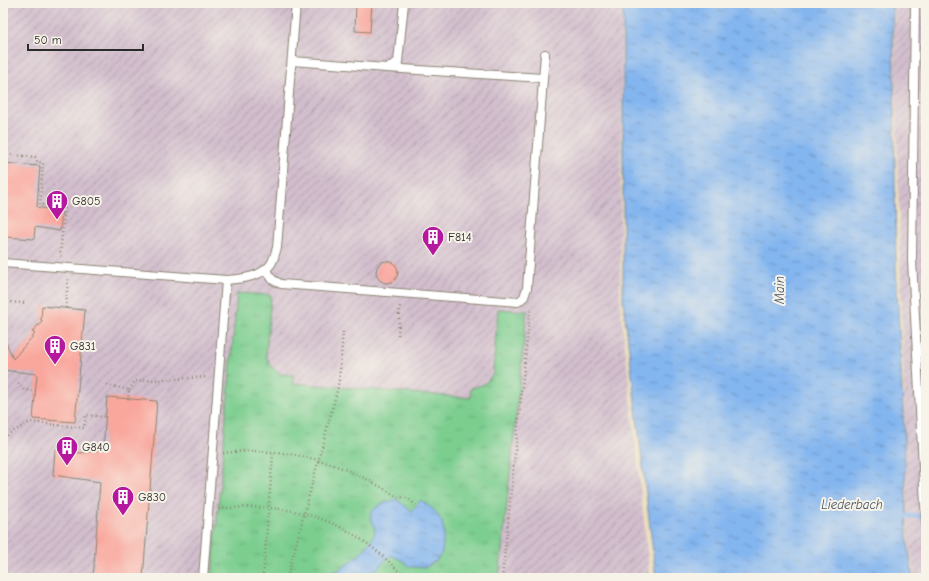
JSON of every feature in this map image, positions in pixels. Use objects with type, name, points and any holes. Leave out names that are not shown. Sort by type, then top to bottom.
[{"type":"lane","points":[[3,263],[226,280],[242,279],[265,269],[271,264],[277,248],[296,3]]},
{"type":"lane","points":[[387,68],[398,62],[404,3]]},
{"type":"lane","points":[[915,3],[912,260],[926,523]]},
{"type":"lane","points":[[265,269],[273,280],[281,284],[518,302],[524,297],[527,288],[544,54]]},
{"type":"lane","points":[[292,61],[542,78]]},
{"type":"lane","points":[[203,578],[226,280]]},
{"type":"path","points":[[3,154],[35,157],[37,162],[44,163],[40,205],[65,207],[60,254],[69,268],[66,308]]},
{"type":"path","points":[[398,335],[401,293]]},
{"type":"path","points":[[502,578],[530,311],[524,297]]},
{"type":"path","points":[[3,302],[25,303]]},
{"type":"path","points":[[287,578],[303,513],[338,387],[343,331]]},
{"type":"path","points":[[128,398],[129,390],[135,381],[218,376]]},
{"type":"path","points":[[18,383],[24,390],[35,391]]},
{"type":"path","points":[[106,385],[129,390]]},
{"type":"path","points":[[3,437],[30,422],[84,428],[86,415],[105,417]]},
{"type":"path","points":[[212,453],[254,451],[303,456],[338,466],[376,484],[396,497],[407,498],[416,505]]},
{"type":"path","points":[[263,578],[273,453]]},
{"type":"path","points":[[209,511],[235,508],[268,507],[303,513],[339,526],[357,536],[405,578]]},
{"type":"shaded area","points":[[3,3],[622,3],[620,301],[650,578],[3,578]]},
{"type":"shaded area","points":[[893,3],[926,3],[926,578],[915,578],[908,537]]},
{"type":"green space","points":[[237,293],[271,295],[266,355],[270,365],[275,370],[281,374],[293,375],[293,383],[470,398],[471,388],[484,384],[493,373],[498,309],[527,311],[499,578],[212,578]]},
{"type":"water","name":"Main","points":[[623,3],[892,3],[896,265],[904,430],[907,537],[913,578],[656,578],[623,300]]},
{"type":"water","points":[[396,499],[412,511],[421,500],[435,511],[442,522],[444,532],[442,553],[436,561],[426,567],[409,567],[405,562],[391,555],[378,568],[356,578],[318,578],[321,573],[339,570],[362,552],[374,534],[375,529],[371,519],[372,512],[380,505]]},
{"type":"building","points":[[356,3],[372,3],[370,32],[355,31]]},
{"type":"building","points":[[3,163],[40,166],[37,207],[62,212],[60,231],[35,227],[34,239],[5,237],[6,232],[3,232]]},
{"type":"building","points":[[387,261],[395,264],[398,272],[395,280],[387,283],[379,280],[376,272],[379,264]]},
{"type":"building","name":"G831","points":[[42,306],[85,310],[75,422],[33,419],[37,374],[3,370],[3,335],[13,359],[35,334],[32,332],[38,325],[40,325],[42,320]]},
{"type":"building","name":"G830","points":[[107,397],[157,401],[143,578],[93,578],[100,482],[53,475],[55,450],[81,453],[103,450]]},
{"type":"waterway","name":"Liederbach","points":[[902,516],[926,516]]},
{"type":"place","name":"G805","points":[[57,220]]},
{"type":"place","name":"F814","points":[[433,256]]},
{"type":"place","name":"G831","points":[[55,366]]},
{"type":"place","name":"G840","points":[[67,466]]},
{"type":"place","name":"G830","points":[[123,516]]}]
